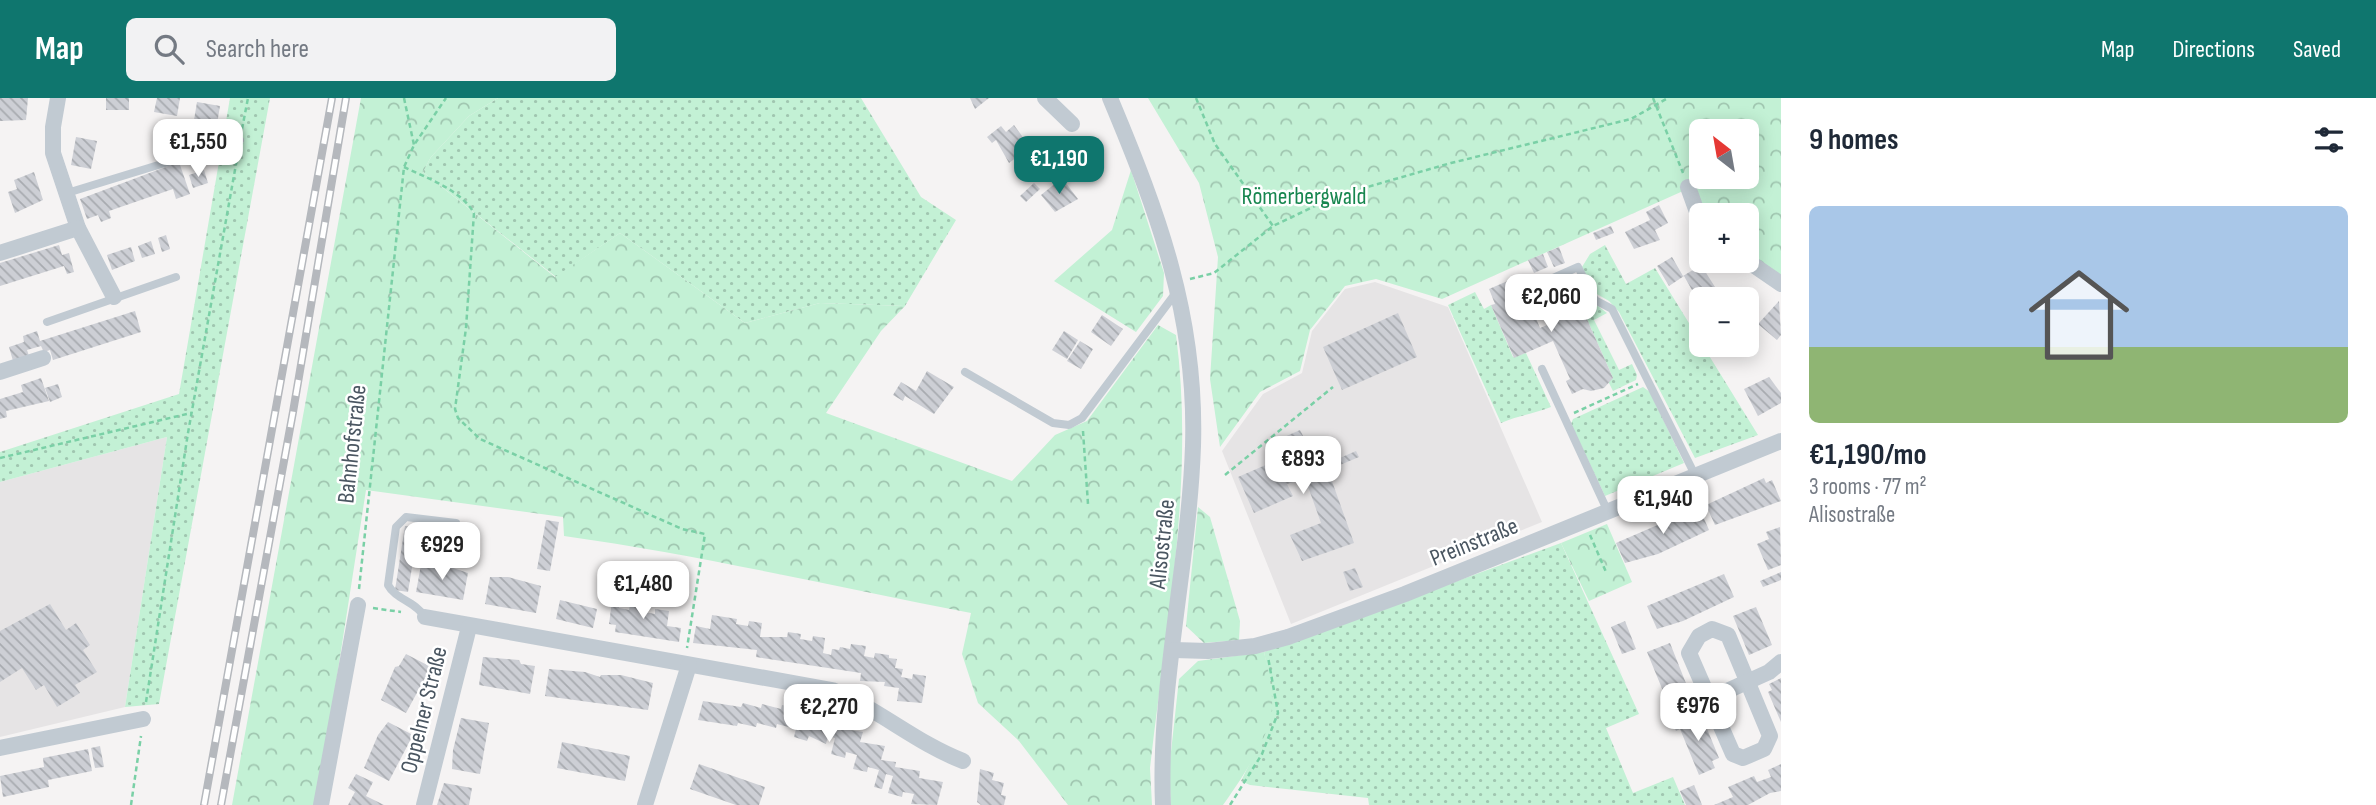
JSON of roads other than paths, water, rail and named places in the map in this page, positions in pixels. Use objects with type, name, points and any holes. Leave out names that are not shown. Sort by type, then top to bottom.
[{"type":"street","points":[[58,98],[52,127],[53,153],[78,228],[114,297]]},
{"type":"street","points":[[1045,98],[1072,124]]},
{"type":"street","name":"Alisostraße","points":[[1110,98],[1161,227],[1179,288],[1192,388],[1193,444],[1162,771],[1163,805]]},
{"type":"street","points":[[1688,187],[1694,203]]},
{"type":"street","points":[[0,253],[78,228]]},
{"type":"street","points":[[1759,269],[1781,284]]},
{"type":"street","points":[[0,372],[43,358]]},
{"type":"street","name":"Preinstraße","points":[[1174,650],[1208,651],[1265,643],[1405,594],[1696,477],[1779,448]]},
{"type":"street","points":[[320,805],[358,605]]},
{"type":"street","points":[[425,617],[832,690],[861,702],[937,751],[963,761]]},
{"type":"street","name":"Oppelner Straße","points":[[424,805],[469,627]]},
{"type":"street","points":[[1712,629],[1728,635],[1748,682],[1770,736],[1764,749],[1743,758],[1733,754],[1689,653],[1699,636],[1712,629]]},
{"type":"street","points":[[1676,714],[1769,672],[1781,662]]},
{"type":"street","points":[[645,805],[670,734],[689,665]]},
{"type":"street","points":[[0,748],[143,719]]},
{"type":"lane","points":[[67,194],[240,140]]},
{"type":"lane","points":[[1544,282],[1578,267],[1595,300],[1612,309],[1696,477]]},
{"type":"lane","points":[[47,322],[176,277]]},
{"type":"lane","points":[[965,372],[1054,423],[1069,425],[1082,418],[1179,288]]},
{"type":"lane","points":[[1542,369],[1608,512]]},
{"type":"lane","points":[[425,617],[418,606],[391,591],[388,585],[396,527],[402,518],[412,516],[456,523]]},
{"type":"railway","points":[[204,805],[332,98]]},
{"type":"railway","points":[[221,805],[293,412],[346,98]]},
{"type":"park label","name":"Römerbergwald","points":[[1304,196]]}]
